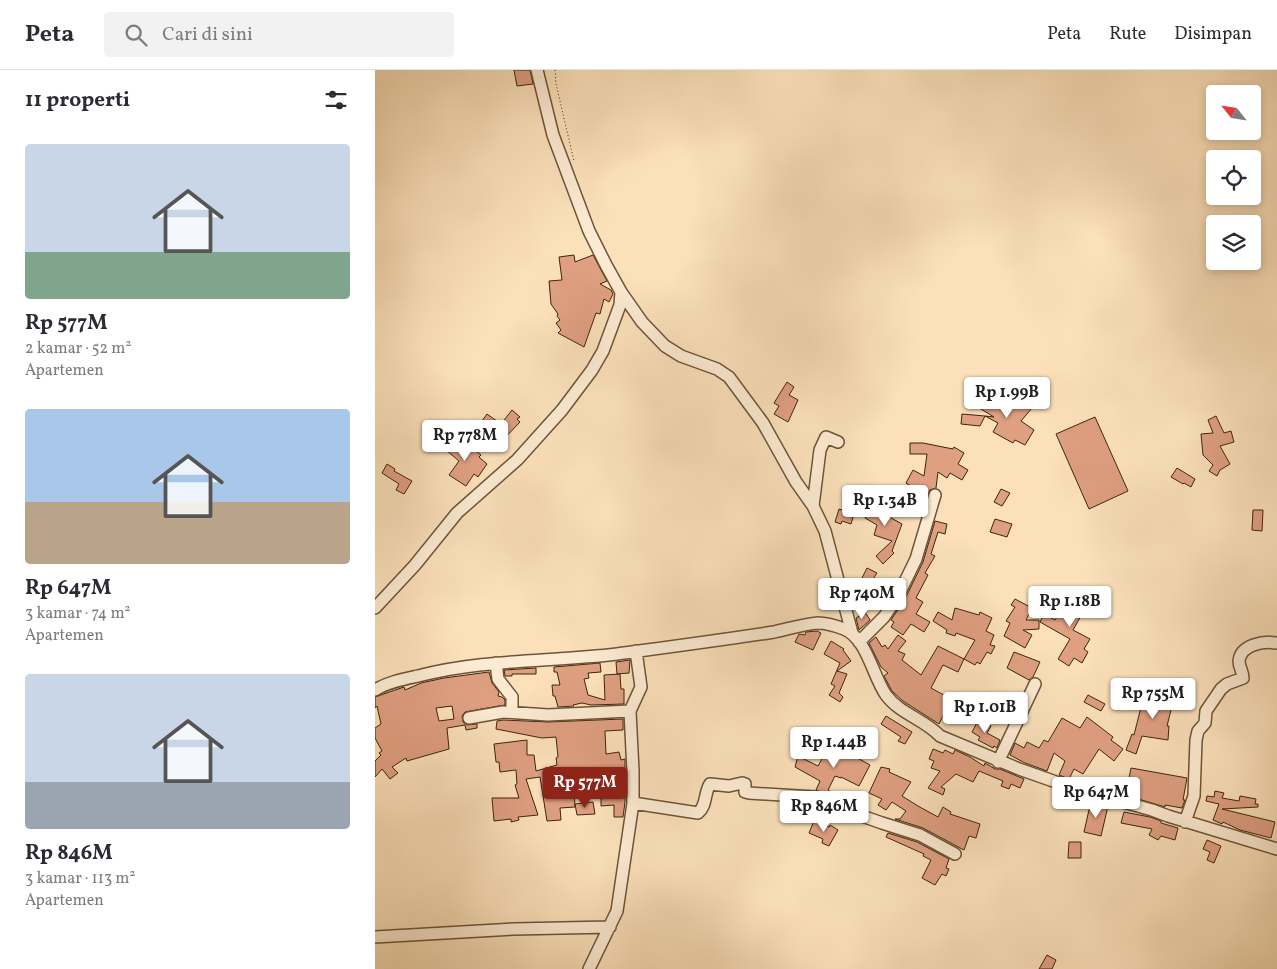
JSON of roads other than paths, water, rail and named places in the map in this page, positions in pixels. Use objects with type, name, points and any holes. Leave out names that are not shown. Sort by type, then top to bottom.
[{"type":"street","points":[[537,70],[553,135],[589,231],[606,266],[642,322],[665,346],[681,356],[717,369],[729,377],[763,424],[796,482],[813,506],[825,531],[855,638],[872,664],[879,684],[886,695],[900,709],[932,728],[939,736],[998,762],[1073,788],[1152,810],[1185,822],[1277,849]]},
{"type":"street","points":[[375,608],[410,571],[457,513],[517,460],[572,397],[603,351],[615,322],[620,305],[621,292]]},
{"type":"street","points":[[813,506],[820,450],[827,438],[838,442]]},
{"type":"street","points":[[855,638],[884,618],[898,596],[916,559],[935,494]]},
{"type":"street","points":[[375,690],[397,681],[429,673],[496,663],[575,658],[637,651],[775,632],[818,623],[833,626],[855,638]]},
{"type":"street","points":[[1185,822],[1194,796],[1197,734],[1205,723],[1207,707],[1227,684],[1243,678],[1239,661],[1245,650],[1250,646],[1269,642],[1277,643]]},
{"type":"street","points":[[589,969],[617,911],[633,803],[630,711],[641,687],[637,651]]},
{"type":"street","points":[[496,663],[498,679],[512,697],[512,712]]},
{"type":"street","points":[[998,762],[1035,684]]},
{"type":"street","points":[[469,718],[512,712],[548,716],[630,711]]},
{"type":"street","points":[[633,803],[698,814],[702,810],[707,788],[711,784],[729,786],[742,783],[745,784],[745,792],[749,793],[808,797],[819,799],[837,807],[853,810],[862,816],[920,835],[955,854]]},
{"type":"street","points":[[375,937],[610,926]]}]
